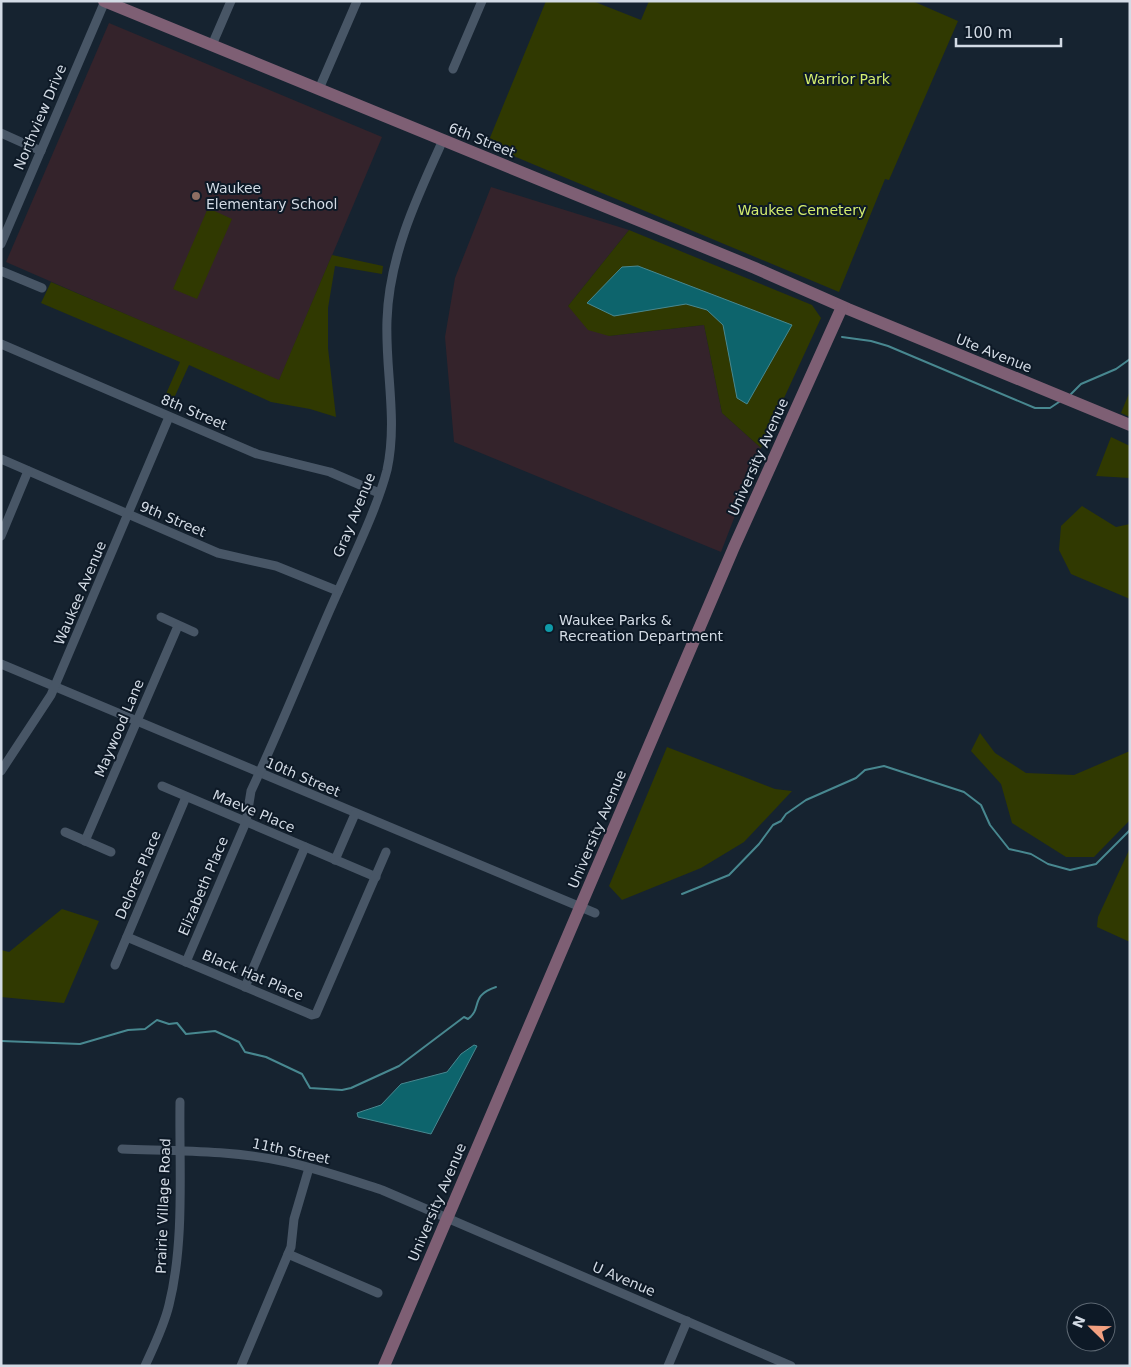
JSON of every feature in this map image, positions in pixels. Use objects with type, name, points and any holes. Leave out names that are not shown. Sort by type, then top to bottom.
[{"type":"street","name":"6th Street","points":[[105,1],[755,268],[845,308]]},
{"type":"street","name":"Northview Drive","points":[[1,244],[105,1]]},
{"type":"street","points":[[212,46],[231,1]]},
{"type":"street","points":[[319,89],[356,1]]},
{"type":"street","points":[[453,69],[482,1]]},
{"type":"street","points":[[1,134],[41,151]]},
{"type":"street","name":"Gray Avenue","points":[[260,773],[379,493],[390,450],[393,412],[388,369],[387,320],[390,286],[400,243],[443,140]]},
{"type":"street","points":[[1,270],[42,288]]},
{"type":"street","name":"Ute Avenue","points":[[845,308],[1130,425]]},
{"type":"street","name":"University Avenue","points":[[384,1366],[734,547],[845,308]]},
{"type":"street","name":"8th Street","points":[[1,344],[257,454],[330,472],[379,493]]},
{"type":"street","name":"Waukee Avenue","points":[[1,771],[47,705],[169,417]]},
{"type":"street","name":"9th Street","points":[[1,459],[218,553],[276,566],[338,591]]},
{"type":"street","points":[[1,536],[28,471]]},
{"type":"street","points":[[161,617],[194,632]]},
{"type":"street","name":"Maywood Lane","points":[[85,841],[178,626]]},
{"type":"street","name":"10th Street","points":[[1,664],[355,814],[596,913]]},
{"type":"street","name":"Elizabeth Place","points":[[186,962],[246,822],[252,791],[260,773]]},
{"type":"street","name":"Maeve Place","points":[[162,786],[376,877]]},
{"type":"street","name":"Delores Place","points":[[115,965],[186,797]]},
{"type":"street","points":[[335,860],[355,814]]},
{"type":"street","points":[[65,832],[111,852]]},
{"type":"street","points":[[245,987],[305,847]]},
{"type":"street","name":"Black Hat Place","points":[[127,937],[312,1015],[316,1014],[386,852]]},
{"type":"street","name":"Prairie Village Road","points":[[145,1366],[169,1307],[174,1279],[177,1251],[180,1102]]},
{"type":"street","name":"11th Street","points":[[122,1149],[254,1157],[309,1168],[382,1190],[446,1218]]},
{"type":"street","points":[[240,1366],[291,1246],[294,1219],[309,1168]]},
{"type":"street","name":"U Avenue","points":[[446,1218],[791,1366]]},
{"type":"street","points":[[288,1254],[378,1293]]},
{"type":"street","points":[[668,1366],[687,1321]]},
{"type":"shaded area","name":"Waukee Elementary School","points":[[109,23],[382,137],[279,381],[6,262]]},
{"type":"shaded area","points":[[491,187],[629,230],[568,306],[609,336],[704,325],[722,413],[761,448],[721,552],[454,442],[445,337],[455,278]]},
{"type":"shaded area","points":[[638,266],[792,325],[747,404],[737,398],[723,325],[707,310],[686,304],[614,316],[587,303],[622,267]]},
{"type":"shaded area","points":[[474,1045],[477,1046],[431,1134],[358,1117],[357,1113],[381,1105],[401,1084],[447,1072],[461,1054]]},
{"type":"green space","points":[[546,1],[593,1],[641,20],[649,1],[912,1],[958,21],[889,180],[885,179],[839,292],[487,145]]},
{"type":"green space","points":[[208,208],[232,219],[197,299],[173,289]]},
{"type":"green space","points":[[629,230],[812,305],[821,318],[761,448],[722,413],[704,325],[609,336],[588,330],[568,306]]},
{"type":"green space","points":[[332,255],[383,266],[382,274],[335,266],[328,308],[328,348],[336,417],[310,409],[271,402],[189,365],[170,407],[162,403],[180,362],[41,303],[51,282],[279,380]]},
{"type":"green space","points":[[1130,391],[1130,417],[1121,413]]},
{"type":"green space","points":[[1111,437],[1130,446],[1130,478],[1096,476]]},
{"type":"green space","points":[[1082,506],[1116,527],[1130,524],[1130,599],[1071,574],[1059,550],[1061,526]]},
{"type":"green space","points":[[980,733],[995,753],[1026,773],[1074,775],[1130,751],[1130,820],[1094,857],[1066,857],[1012,823],[1001,784],[971,751]]},
{"type":"green space","points":[[667,747],[775,789],[792,791],[744,842],[701,868],[622,900],[609,886]]},
{"type":"green space","points":[[1130,848],[1130,942],[1097,927],[1098,917]]},
{"type":"green space","points":[[62,909],[99,921],[64,1003],[1,997],[1,950],[9,952]]},
{"type":"waterway","points":[[842,337],[871,341],[888,346],[1035,408],[1050,408],[1059,402]]},
{"type":"waterway","points":[[1071,394],[1081,384],[1116,369],[1130,359]]},
{"type":"waterway","points":[[682,894],[729,875],[759,844],[773,825],[781,821],[786,814],[806,800],[856,778],[865,770],[884,766],[964,792],[981,805],[990,825],[1009,849],[1031,854],[1048,864],[1070,870],[1096,864],[1130,830]]},
{"type":"waterway","points":[[1,1041],[80,1044],[128,1030],[145,1029],[157,1020],[169,1024],[177,1023],[186,1034],[215,1031],[239,1042],[245,1052],[266,1057],[302,1074],[310,1088],[342,1090],[351,1088],[399,1066],[464,1017],[468,1019],[475,1011],[482,994],[496,987]]},
{"type":"place","name":"Waukee Elementary School","points":[[196,196]]},
{"type":"place","name":"Waukee Parks & Recreation Department","points":[[549,628]]},
{"type":"park label","name":"Warrior Park","points":[[847,79]]},
{"type":"park label","name":"Waukee Cemetery","points":[[802,210]]}]
